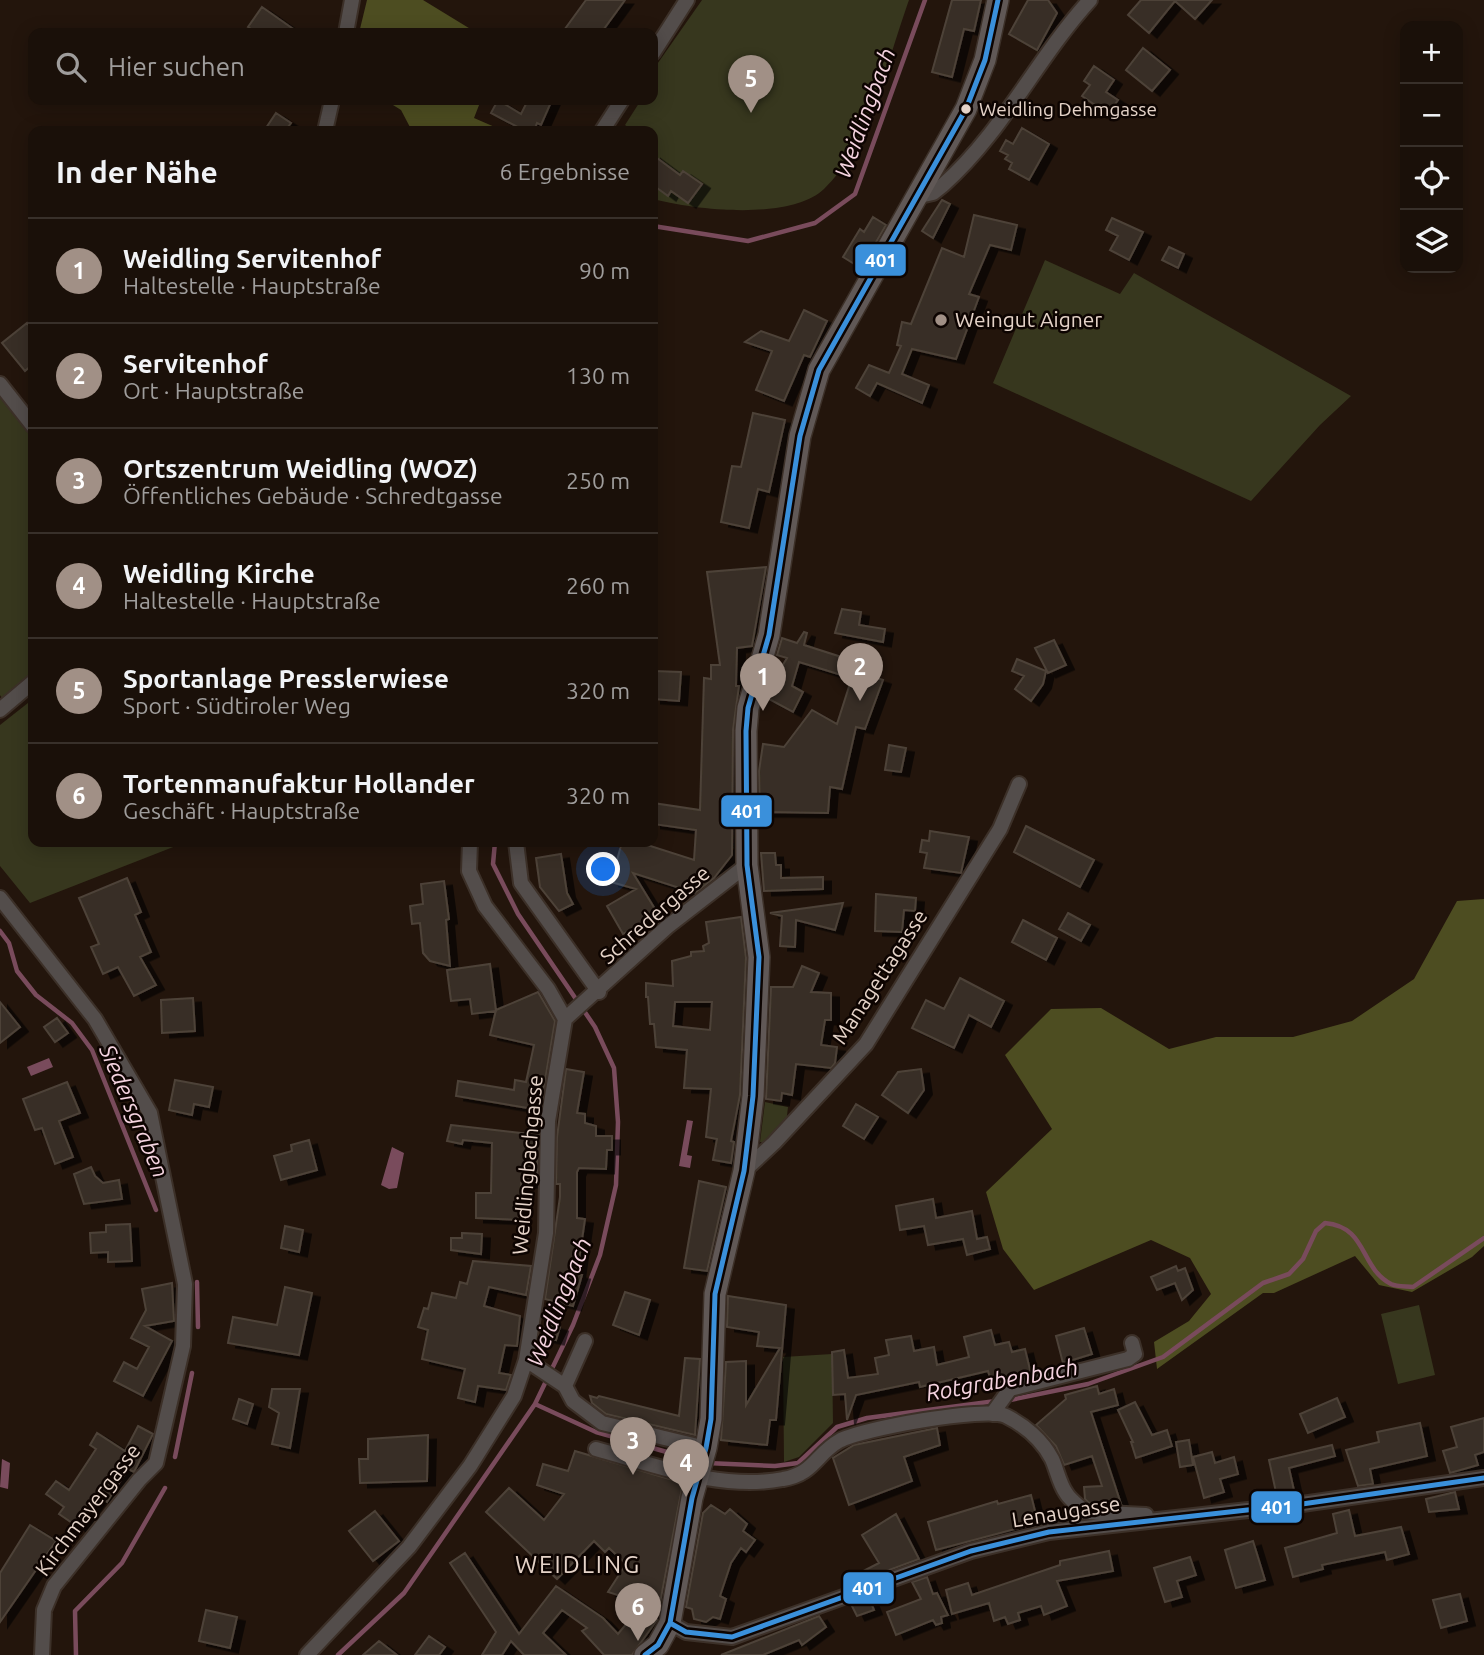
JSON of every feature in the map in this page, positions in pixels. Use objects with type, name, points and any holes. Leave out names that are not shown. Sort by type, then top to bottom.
[{"type":"main road","points":[[648,1654],[658,1645],[670,1623],[711,1419],[715,1294],[744,1171],[753,1096],[759,957],[747,865],[745,743],[748,708],[769,635],[796,459],[810,395],[830,349],[966,109],[985,60],[998,0]]},
{"type":"street","points":[[347,28],[352,0]]},
{"type":"street","points":[[658,45],[687,0]]},
{"type":"street","points":[[915,197],[933,193],[954,175],[996,128],[1068,24],[1090,0]]},
{"type":"street","points":[[326,126],[331,105]]},
{"type":"street","points":[[605,126],[619,105]]},
{"type":"street","points":[[0,384],[28,420]]},
{"type":"street","points":[[0,710],[28,686]]},
{"type":"street","name":"Managettagasse","points":[[744,1171],[774,1143],[866,1044],[1000,829],[1019,784]]},
{"type":"street","points":[[470,847],[469,871],[485,906],[570,1015]]},
{"type":"street","points":[[517,847],[521,883],[595,995]]},
{"type":"street","name":"Schredergasse","points":[[570,1015],[667,927],[747,865]]},
{"type":"street","name":"Kirchmayergasse","points":[[0,898],[95,1019],[150,1114],[186,1284],[183,1346],[156,1463],[139,1480],[54,1586],[44,1610],[42,1655]]},
{"type":"street","name":"Weidlingbachgasse","points":[[307,1655],[409,1547],[470,1466],[514,1396],[526,1360],[530,1320],[546,1233],[548,1121],[570,1015]]},
{"type":"street","points":[[561,1383],[584,1341]]},
{"type":"street","points":[[992,1414],[1010,1389],[1128,1359],[1135,1354],[1132,1343]]},
{"type":"street","points":[[526,1360],[561,1383],[573,1401],[602,1423],[752,1481],[786,1479],[811,1469],[839,1441],[860,1433],[890,1426],[1003,1414],[1034,1434],[1051,1458],[1066,1493],[1085,1512],[1105,1516],[1142,1513],[1153,1521]]},
{"type":"street","points":[[596,1449],[702,1462]]},
{"type":"street","name":"Lenaugasse","points":[[670,1623],[686,1632],[732,1637],[971,1551],[1049,1532],[1484,1478]]},
{"type":"shaded area","points":[[367,0],[423,0],[469,28],[360,28]]},
{"type":"shaded area","points":[[702,0],[909,0],[875,100],[853,150],[824,189],[809,199],[789,206],[717,209],[658,200],[658,126],[625,125],[638,105],[658,105],[658,63]]},
{"type":"shaded area","points":[[393,105],[479,105],[474,118],[492,126],[409,126],[401,110]]},
{"type":"shaded area","points":[[1045,260],[1120,294],[1134,273],[1351,396],[1320,425],[1251,501],[993,383]]},
{"type":"shaded area","points":[[0,384],[28,420],[28,687],[7,707],[0,695]]},
{"type":"shaded area","points":[[28,703],[28,847],[173,847],[30,903],[0,866],[0,725]]},
{"type":"shaded area","points":[[1484,899],[1484,1246],[1472,1257],[1412,1292],[1379,1285],[1355,1256],[1274,1293],[1263,1293],[1157,1369],[1154,1342],[1189,1321],[1211,1294],[1190,1258],[1151,1240],[1034,1290],[1003,1249],[986,1192],[1052,1129],[1005,1055],[1051,1009],[1101,1008],[1169,1049],[1216,1037],[1293,1037],[1352,1021],[1414,979],[1457,901]]},
{"type":"shaded area","points":[[49,1058],[53,1067],[31,1076],[27,1067]]},
{"type":"shaded area","points":[[765,1102],[788,1107],[786,1124],[767,1143],[760,1142]]},
{"type":"shaded area","points":[[687,1120],[693,1121],[687,1155],[692,1156],[690,1168],[679,1166]]},
{"type":"shaded area","points":[[392,1147],[404,1153],[397,1188],[389,1189],[381,1185]]},
{"type":"shaded area","points":[[1419,1305],[1435,1375],[1398,1384],[1381,1314]]},
{"type":"shaded area","points":[[832,1354],[833,1423],[799,1457],[784,1462],[783,1357]]},
{"type":"shaded area","points":[[2,1459],[10,1463],[8,1489],[0,1487]]},
{"type":"building","points":[[586,0],[625,0],[605,28],[566,28]]},
{"type":"building","points":[[952,0],[981,0],[974,31],[964,29],[952,77],[932,72]]},
{"type":"building","points":[[1028,0],[1048,0],[1057,13],[1037,50],[1009,34]]},
{"type":"building","points":[[1141,0],[1212,0],[1195,19],[1175,1],[1149,33],[1128,15]]},
{"type":"building","points":[[262,7],[292,28],[250,28]]},
{"type":"building","points":[[1143,48],[1170,70],[1152,91],[1126,70]]},
{"type":"building","points":[[1094,66],[1114,80],[1106,92],[1118,100],[1108,114],[1082,96],[1090,85],[1084,81]]},
{"type":"building","points":[[495,105],[506,105],[521,114],[526,105],[550,105],[541,125],[537,123],[536,126],[516,126],[491,113]]},
{"type":"building","points":[[276,113],[291,123],[289,126],[267,126]]},
{"type":"building","points":[[1022,128],[1049,144],[1029,180],[1009,169],[1012,163],[1005,159],[1008,155],[1000,151],[1006,140],[1013,144]]},
{"type":"building","points":[[658,159],[680,175],[683,171],[702,184],[688,203],[671,191],[668,196],[658,189]]},
{"type":"building","points":[[942,200],[950,204],[933,238],[922,231]]},
{"type":"building","points":[[974,215],[1017,225],[1011,250],[990,245],[969,294],[979,297],[956,359],[912,349],[902,374],[929,385],[922,403],[877,383],[870,396],[856,388],[869,365],[889,373],[901,346],[897,345],[902,322],[911,324],[942,248],[964,257]]},
{"type":"building","points":[[873,217],[886,225],[861,268],[843,257],[860,229],[864,232]]},
{"type":"building","points":[[1112,218],[1143,232],[1129,260],[1110,250],[1118,236],[1106,230]]},
{"type":"building","points":[[1169,247],[1184,254],[1178,268],[1162,260]]},
{"type":"building","points":[[804,310],[827,321],[810,357],[804,355],[784,401],[756,390],[772,351],[745,342],[761,331],[789,341]]},
{"type":"building","points":[[27,323],[28,368],[25,371],[2,343]]},
{"type":"building","points":[[753,413],[785,420],[769,492],[758,489],[749,528],[721,522],[732,466],[741,467]]},
{"type":"building","points":[[766,567],[752,646],[737,648],[736,686],[739,686],[733,730],[732,855],[714,878],[695,893],[633,873],[658,914],[623,934],[607,906],[636,889],[611,882],[621,847],[654,847],[694,860],[696,830],[658,825],[658,804],[700,810],[704,678],[711,679],[711,665],[720,665],[707,572]]},
{"type":"building","points":[[842,609],[861,612],[859,625],[885,629],[883,642],[835,633]]},
{"type":"building","points":[[804,632],[807,633],[804,645],[854,661],[848,677],[799,662],[792,686],[803,692],[793,712],[767,698],[770,686],[787,658],[777,655],[782,638],[797,643]]},
{"type":"building","points":[[1054,640],[1066,665],[1048,673],[1035,648]]},
{"type":"building","points":[[1017,659],[1046,671],[1043,684],[1031,701],[1015,689],[1024,676],[1012,671]]},
{"type":"building","points":[[658,671],[681,672],[679,701],[658,699]]},
{"type":"building","points":[[854,671],[883,680],[865,729],[856,727],[842,789],[830,787],[828,813],[765,812],[760,818],[759,771],[763,744],[784,747],[812,710],[837,724]]},
{"type":"building","points":[[889,745],[906,748],[901,772],[885,770]]},
{"type":"building","points":[[1026,826],[1094,860],[1080,887],[1014,852]]},
{"type":"building","points":[[930,831],[969,837],[961,873],[924,868],[927,853],[920,852],[922,840],[929,841]]},
{"type":"building","points":[[761,853],[775,853],[776,865],[781,865],[781,878],[823,877],[823,889],[764,891]]},
{"type":"building","points":[[561,854],[567,893],[573,904],[559,911],[540,887],[536,858]]},
{"type":"building","points":[[127,878],[141,912],[135,915],[151,952],[140,957],[156,985],[134,996],[118,967],[103,974],[91,947],[99,944],[79,898]]},
{"type":"building","points":[[444,881],[449,919],[446,920],[450,966],[430,961],[423,953],[420,923],[412,924],[410,906],[423,904],[421,884]]},
{"type":"building","points":[[876,894],[916,898],[915,911],[904,910],[902,932],[875,931]]},
{"type":"building","points":[[843,903],[835,930],[796,920],[795,947],[780,946],[782,916],[770,913]]},
{"type":"building","points":[[1068,913],[1090,925],[1081,941],[1059,929]]},
{"type":"building","points":[[741,917],[746,958],[740,1095],[731,1141],[734,1142],[731,1163],[713,1160],[717,1139],[706,1137],[711,1089],[684,1088],[687,1050],[656,1047],[654,1024],[650,1024],[646,997],[646,983],[673,986],[672,961],[691,956],[691,952],[704,951],[703,946],[709,943],[706,922]],"holes":[[[675,1002],[712,1002],[710,1030],[673,1026]]]},
{"type":"building","points":[[1023,920],[1057,938],[1046,960],[1012,942]]},
{"type":"building","points":[[490,964],[496,1011],[472,1014],[470,999],[451,1001],[447,970]]},
{"type":"building","points":[[802,966],[819,973],[811,992],[831,993],[831,1020],[825,1020],[821,1045],[837,1047],[835,1063],[831,1068],[796,1064],[792,1095],[782,1093],[781,1101],[766,1099],[771,987],[793,987]]},
{"type":"building","points":[[960,978],[1004,1001],[991,1027],[969,1015],[954,1048],[912,1028],[926,1000],[944,1009]]},
{"type":"building","points":[[538,992],[555,1021],[540,1110],[456,1096],[458,1081],[514,1090],[515,1080],[526,1082],[534,1045],[490,1035],[496,1010]]},
{"type":"building","points":[[193,998],[195,1031],[162,1033],[161,1000]]},
{"type":"building","points":[[0,1002],[20,1027],[0,1043]]},
{"type":"building","points":[[57,1018],[68,1033],[55,1042],[44,1027]]},
{"type":"building","points":[[566,1069],[584,1072],[577,1113],[585,1114],[585,1123],[596,1126],[596,1136],[612,1136],[612,1150],[607,1150],[606,1169],[579,1168],[577,1172],[577,1218],[585,1219],[577,1274],[582,1275],[573,1306],[545,1299],[560,1197],[560,1184],[556,1184],[557,1137]]},
{"type":"building","points":[[921,1069],[924,1090],[908,1113],[882,1095],[898,1072]]},
{"type":"building","points":[[175,1080],[213,1087],[209,1107],[194,1104],[192,1115],[169,1110]]},
{"type":"building","points":[[67,1082],[80,1113],[59,1121],[73,1157],[55,1164],[42,1128],[35,1130],[23,1099]]},
{"type":"building","points":[[856,1104],[878,1117],[864,1139],[843,1126]]},
{"type":"building","points":[[451,1125],[538,1135],[537,1183],[521,1183],[520,1220],[476,1218],[476,1193],[491,1193],[492,1143],[463,1140],[462,1144],[447,1141]]},
{"type":"building","points":[[309,1140],[317,1170],[281,1180],[274,1156],[292,1151],[291,1145]]},
{"type":"building","points":[[91,1167],[95,1176],[103,1183],[119,1180],[122,1199],[84,1204],[74,1174]]},
{"type":"building","points":[[699,1181],[726,1187],[707,1271],[684,1268]]},
{"type":"building","points":[[933,1199],[936,1218],[972,1211],[977,1239],[987,1237],[990,1249],[967,1255],[963,1239],[928,1245],[924,1226],[900,1230],[896,1206]]},
{"type":"building","points":[[130,1224],[132,1261],[108,1262],[108,1252],[91,1253],[90,1233],[106,1232],[106,1225]]},
{"type":"building","points":[[285,1226],[303,1230],[299,1252],[281,1248]]},
{"type":"building","points":[[462,1233],[482,1234],[481,1254],[451,1250],[451,1238],[462,1238]]},
{"type":"building","points":[[473,1261],[531,1266],[526,1295],[489,1287],[484,1306],[520,1316],[517,1346],[505,1345],[499,1373],[511,1375],[506,1390],[478,1386],[475,1402],[458,1398],[465,1369],[422,1359],[428,1330],[418,1327],[424,1308],[428,1309],[432,1293],[456,1298],[460,1282],[467,1284]]},
{"type":"building","points":[[1176,1266],[1178,1271],[1185,1268],[1193,1290],[1182,1300],[1175,1283],[1157,1290],[1151,1277]]},
{"type":"building","points":[[172,1283],[174,1321],[145,1326],[172,1341],[143,1396],[114,1381],[124,1362],[137,1369],[149,1347],[131,1338],[146,1310],[142,1289]]},
{"type":"building","points":[[285,1287],[312,1293],[299,1355],[228,1343],[233,1317],[277,1325]]},
{"type":"building","points":[[625,1292],[650,1300],[639,1335],[613,1325]]},
{"type":"building","points":[[728,1296],[786,1305],[776,1420],[770,1420],[767,1445],[721,1440],[726,1362],[746,1361],[746,1405],[780,1348],[757,1346],[759,1332],[727,1327]]},
{"type":"building","points":[[546,1323],[560,1327],[556,1340],[542,1337]]},
{"type":"building","points":[[1084,1328],[1092,1354],[1063,1363],[1056,1336]]},
{"type":"building","points":[[991,1330],[995,1345],[1009,1342],[1012,1352],[1025,1349],[1031,1374],[992,1384],[988,1371],[920,1387],[919,1382],[856,1395],[847,1420],[845,1394],[833,1395],[832,1352],[844,1350],[848,1378],[878,1374],[875,1358],[889,1355],[886,1340],[911,1336],[914,1351],[934,1347],[937,1365],[969,1357],[964,1337]]},
{"type":"building","points":[[685,1358],[700,1359],[695,1435],[606,1414],[592,1403],[590,1396],[599,1396],[679,1416]]},
{"type":"building","points":[[1097,1386],[1099,1394],[1114,1389],[1118,1405],[1091,1412],[1121,1504],[1089,1503],[1085,1499],[1084,1487],[1102,1486],[1092,1456],[1064,1465],[1056,1446],[1036,1425],[1066,1399],[1065,1395]]},
{"type":"building","points":[[272,1389],[300,1389],[290,1448],[272,1444],[279,1413],[269,1407]]},
{"type":"building","points":[[1337,1398],[1345,1417],[1308,1433],[1300,1414]]},
{"type":"building","points":[[239,1399],[253,1404],[247,1424],[233,1419]]},
{"type":"building","points":[[1135,1402],[1152,1435],[1167,1430],[1172,1446],[1136,1458],[1133,1442],[1118,1410]]},
{"type":"building","points":[[1484,1418],[1484,1452],[1475,1455],[1478,1465],[1450,1473],[1443,1451],[1457,1447],[1451,1427]]},
{"type":"building","points":[[1420,1423],[1427,1456],[1370,1469],[1373,1484],[1358,1486],[1346,1450],[1379,1442],[1377,1432]]},
{"type":"building","points":[[138,1426],[153,1434],[134,1472],[128,1469],[107,1502],[99,1497],[78,1527],[59,1514],[64,1507],[46,1494],[56,1481],[69,1490],[96,1449],[90,1445],[97,1433],[125,1451]]},
{"type":"building","points":[[937,1428],[940,1445],[904,1457],[912,1481],[849,1505],[833,1458],[854,1445]]},
{"type":"building","points":[[428,1435],[427,1481],[360,1483],[359,1459],[368,1459],[368,1439]]},
{"type":"building","points":[[1189,1440],[1193,1465],[1180,1467],[1176,1442]]},
{"type":"building","points":[[1332,1445],[1335,1456],[1289,1468],[1295,1495],[1277,1497],[1269,1460]]},
{"type":"building","points":[[575,1451],[683,1483],[659,1608],[608,1592],[626,1564],[609,1548],[605,1552],[594,1541],[557,1579],[486,1512],[509,1488],[544,1520],[564,1494],[537,1485],[543,1464],[568,1471]]},
{"type":"building","points":[[1212,1452],[1215,1463],[1234,1457],[1238,1474],[1220,1479],[1224,1492],[1204,1498],[1193,1457]]},
{"type":"building","points":[[1455,1492],[1459,1509],[1429,1512],[1426,1499]]},
{"type":"building","points":[[1031,1495],[1038,1523],[936,1550],[928,1522],[997,1501],[998,1504]]},
{"type":"building","points":[[711,1505],[725,1514],[730,1509],[747,1524],[743,1531],[755,1540],[746,1552],[741,1548],[731,1563],[720,1596],[726,1599],[720,1619],[713,1617],[706,1622],[694,1619],[692,1609],[686,1607],[703,1513]]},
{"type":"building","points":[[1349,1510],[1355,1536],[1401,1527],[1409,1554],[1387,1560],[1385,1552],[1322,1565],[1323,1569],[1293,1577],[1285,1548],[1337,1533],[1333,1514]]},
{"type":"building","points":[[375,1511],[399,1541],[373,1561],[349,1531]]},
{"type":"building","points":[[896,1514],[919,1559],[846,1586],[844,1581],[879,1563],[862,1535]]},
{"type":"building","points":[[30,1525],[56,1541],[0,1622],[0,1573]]},
{"type":"building","points":[[1253,1541],[1265,1580],[1236,1588],[1225,1550]]},
{"type":"building","points":[[1109,1551],[1113,1571],[1057,1581],[1067,1606],[1044,1615],[1041,1606],[1018,1613],[1020,1620],[1008,1624],[1005,1617],[994,1621],[989,1603],[952,1614],[946,1590],[968,1583],[972,1595],[1060,1565],[1060,1561]]},
{"type":"building","points":[[465,1553],[519,1634],[556,1586],[603,1618],[618,1634],[641,1606],[657,1620],[632,1655],[604,1655],[582,1631],[587,1628],[562,1610],[543,1633],[566,1655],[524,1655],[511,1641],[502,1655],[482,1655],[496,1632],[450,1563]]},
{"type":"building","points":[[1190,1557],[1196,1575],[1177,1581],[1182,1597],[1165,1602],[1154,1568]]},
{"type":"building","points":[[927,1577],[933,1594],[937,1593],[948,1615],[941,1617],[942,1623],[936,1625],[933,1620],[896,1635],[887,1612],[921,1599],[912,1582]]},
{"type":"building","points":[[1460,1594],[1467,1621],[1441,1628],[1433,1600]]},
{"type":"building","points":[[869,1598],[874,1610],[857,1616],[851,1604]]},
{"type":"building","points":[[206,1610],[237,1617],[230,1648],[199,1641]]},
{"type":"building","points":[[819,1616],[826,1627],[802,1645],[799,1640],[763,1655],[721,1655]]},
{"type":"building","points":[[429,1636],[445,1647],[439,1655],[415,1655]]},
{"type":"building","points":[[379,1641],[397,1655],[363,1655]]},
{"type":"waterway","name":"Weidlingbach","points":[[658,227],[748,241],[815,223],[855,194],[925,0]]},
{"type":"waterway","name":"Weidlingbach","points":[[338,1655],[404,1593],[535,1404],[573,1325],[600,1255],[616,1185],[618,1122],[614,1068],[595,1027],[518,914],[493,864],[495,847]]},
{"type":"waterway","name":"Siedersgraben","points":[[0,931],[9,943],[17,971],[36,995],[72,1023],[92,1050],[156,1210]]},
{"type":"waterway","name":"Rotgrabenbach","points":[[1005,1401],[1088,1384],[1163,1357],[1263,1283],[1289,1274],[1303,1259],[1316,1231],[1325,1223],[1339,1226],[1349,1232],[1381,1277],[1399,1286],[1413,1287],[1484,1238]]},
{"type":"waterway","name":"Siedersgraben","points":[[197,1282],[198,1327]]},
{"type":"waterway","name":"Siedersgraben","points":[[175,1457],[192,1373]]},
{"type":"waterway","name":"Rotgrabenbach","points":[[707,1463],[775,1466],[798,1463],[837,1427],[867,1418],[996,1401]]},
{"type":"waterway","name":"Rotgrabenbach","points":[[535,1404],[596,1432],[695,1460]]},
{"type":"waterway","name":"Siedersgraben","points":[[76,1655],[75,1611],[122,1563],[165,1488]]},
{"type":"transit line","name":"401","points":[[645,1655],[658,1645],[670,1623],[692,1498],[706,1448],[711,1419],[715,1294],[744,1171],[753,1096],[759,957],[747,865],[746,731],[748,708],[769,635],[800,436],[819,370],[966,109],[985,60],[998,0]]},
{"type":"transit line","name":"401","points":[[670,1623],[686,1632],[732,1637],[971,1551],[1049,1532],[1302,1504],[1484,1478]]},
{"type":"place","name":"Weidling Dehmgasse","points":[[966,109]]},
{"type":"place","name":"Sportanlage Presslerwiese","points":[[751,113]]},
{"type":"place","name":"Weingut Aigner","points":[[941,320]]},
{"type":"place","name":"Servitenhof","points":[[860,701]]},
{"type":"place","name":"Weidling Servitenhof","points":[[763,711]]},
{"type":"place","name":"Ortszentrum Weidling (WOZ)","points":[[633,1475]]},
{"type":"place","name":"Weidling Kirche","points":[[686,1497]]},
{"type":"place","name":"Tortenmanufaktur Hollander","points":[[638,1641]]},
{"type":"district","name":"WEIDLING","points":[[578,1565]]}]
